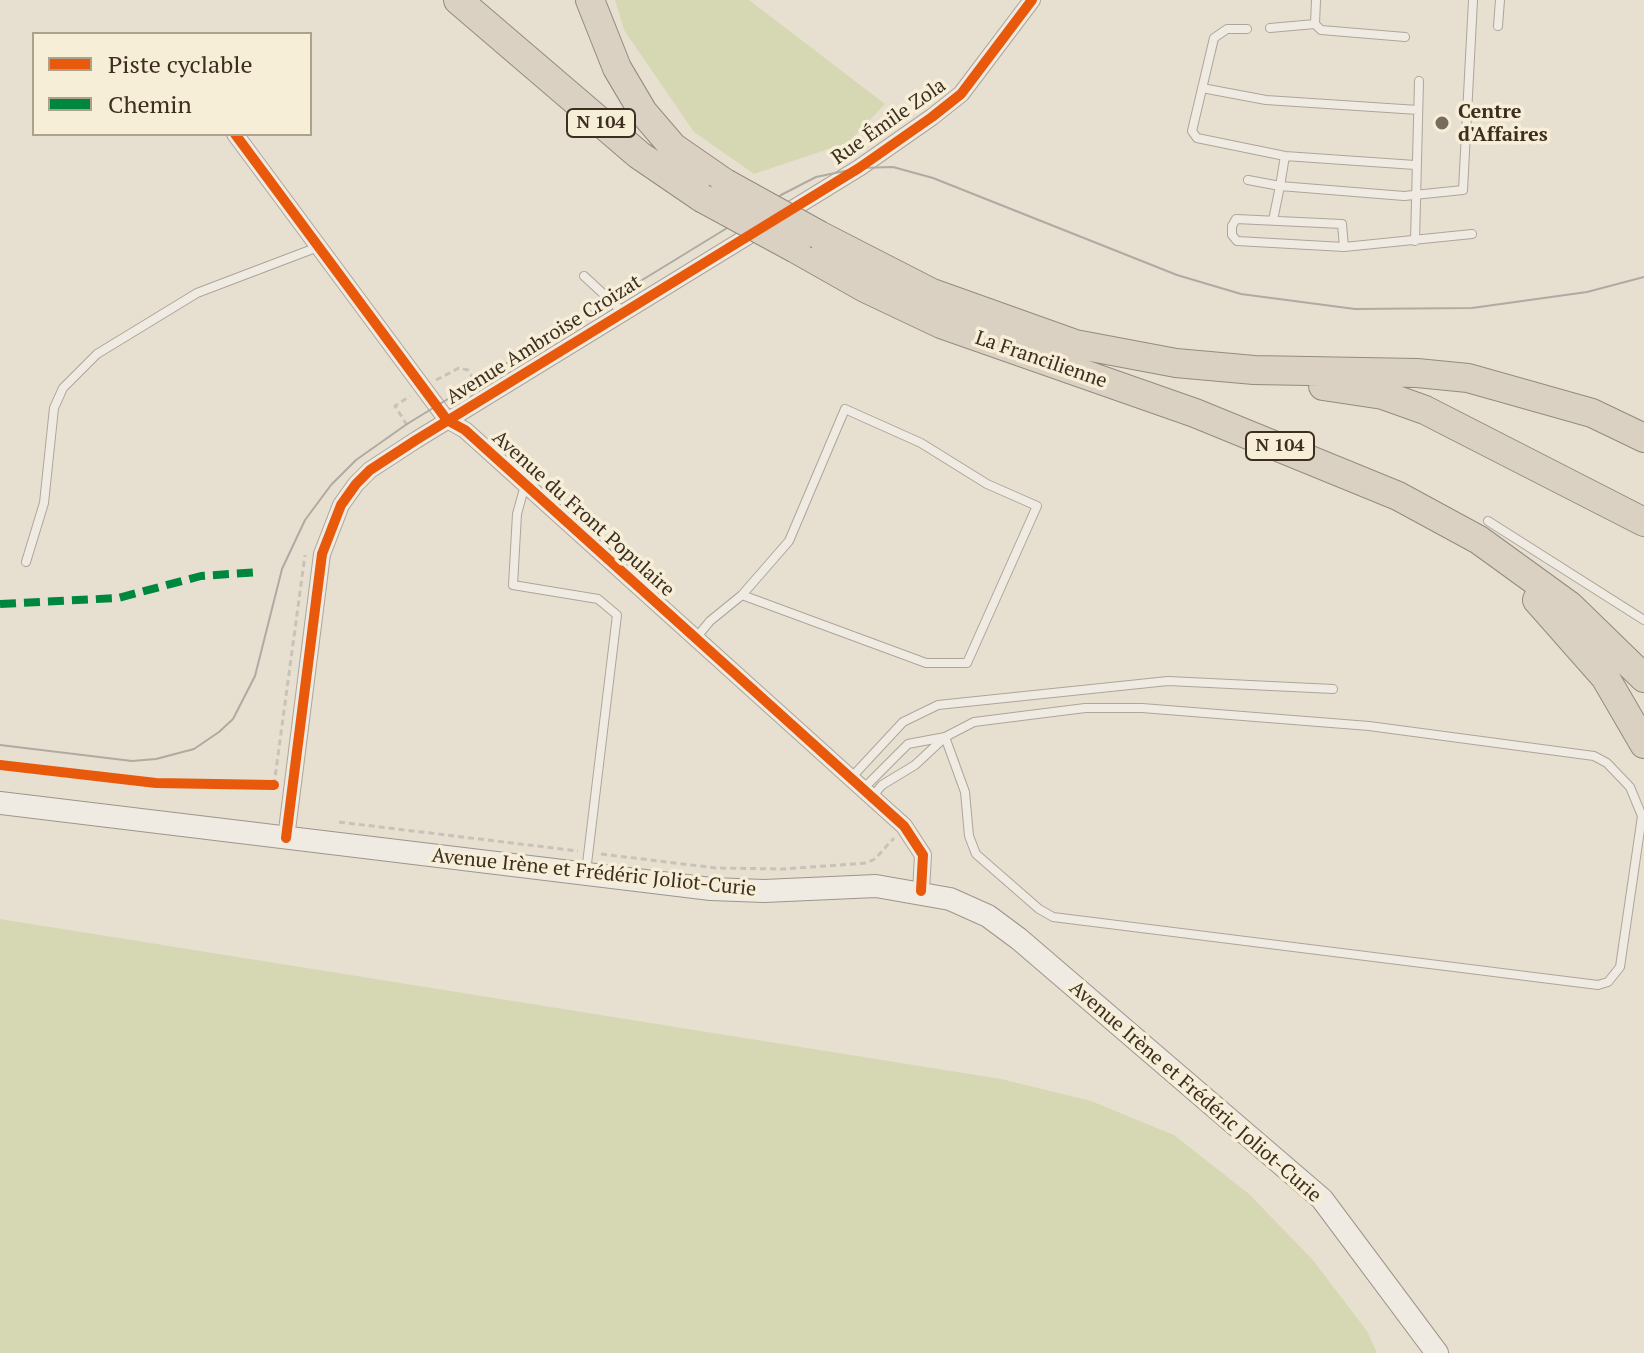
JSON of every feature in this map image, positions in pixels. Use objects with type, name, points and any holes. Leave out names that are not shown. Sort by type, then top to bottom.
[{"type":"highway","name":"La Francilienne","points":[[458,0],[639,155],[807,242],[1031,331],[1128,355],[1254,370],[1403,372],[1468,378],[1592,413],[1644,438]]},
{"type":"highway","name":"La Francilienne","points":[[590,0],[617,68],[650,120],[713,191]]},
{"type":"highway","name":"La Francilienne","points":[[807,242],[865,288],[941,324],[1305,455],[1484,530],[1570,606],[1644,678]]},
{"type":"highway","points":[[1254,370],[1278,382],[1346,388],[1425,410],[1644,522]]},
{"type":"highway","points":[[1484,530],[1494,566],[1525,588],[1586,652],[1624,705],[1644,744]]},
{"type":"main road","name":"Avenue Irène et Frédéric Joliot-Curie","points":[[0,803],[286,838],[588,863],[744,891],[861,885],[921,891],[962,904],[1001,925],[1198,1090],[1322,1199],[1437,1353]]},
{"type":"street","name":"Rue Émile Zola","points":[[737,240],[859,168],[961,94],[1032,0]]},
{"type":"street","name":"Avenue du Front Populaire","points":[[236,136],[447,420],[465,430],[917,841],[925,872],[921,891]]},
{"type":"street","name":"Avenue Ambroise Croizat","points":[[286,838],[315,591],[331,527],[341,505],[370,470],[737,240]]},
{"type":"lane","points":[[1316,0],[1315,24],[1321,30],[1405,37]]},
{"type":"lane","points":[[1248,180],[1280,186],[1413,195],[1463,190],[1473,0]]},
{"type":"lane","points":[[1498,26],[1500,0]]},
{"type":"lane","points":[[1270,28],[1315,24]]},
{"type":"lane","points":[[1247,29],[1227,29],[1214,38],[1192,131],[1197,138],[1285,156],[1415,165]]},
{"type":"lane","points":[[1415,241],[1413,195],[1419,81]]},
{"type":"lane","points":[[1202,88],[1288,103],[1418,110]]},
{"type":"lane","points":[[1273,220],[1285,156]]},
{"type":"lane","points":[[1344,247],[1342,224],[1236,219],[1232,235],[1237,241],[1344,247],[1472,234]]},
{"type":"lane","points":[[26,562],[44,503],[54,408],[63,388],[97,354],[197,293],[319,247]]},
{"type":"lane","points":[[584,276],[624,313]]},
{"type":"lane","points":[[694,640],[710,621],[742,595],[789,541],[845,409],[921,443],[987,484],[1037,506],[967,663],[926,663],[742,595]]},
{"type":"lane","points":[[525,485],[517,514],[513,585],[598,599],[617,615],[588,863]]},
{"type":"lane","points":[[1484,530],[1644,620]]},
{"type":"lane","points":[[861,789],[903,722],[938,705],[1168,681],[1333,689]]},
{"type":"lane","points":[[861,789],[882,785],[915,765],[945,737],[974,722],[1011,715],[1142,708],[1369,726],[1594,756],[1607,763],[1630,787],[1642,816],[1620,967],[1608,982],[1598,985],[1053,917],[1039,909],[976,854],[969,836],[965,792],[945,737]]},
{"type":"lane","points":[[861,789],[908,744],[945,737]]},
{"type":"path","points":[[430,384],[459,368],[468,370],[480,389]]},
{"type":"path","points":[[412,432],[395,406],[415,393]]},
{"type":"path","points":[[339,822],[588,863],[716,868],[784,869],[866,863],[875,859],[898,833]]},
{"type":"green space","points":[[615,0],[749,0],[885,104],[849,142],[754,174],[694,132],[624,30]]},
{"type":"green space","points":[[0,919],[1001,1079],[1091,1101],[1174,1135],[1249,1194],[1312,1259],[1367,1331],[1377,1353],[0,1353]]},
{"type":"tram line","points":[[0,745],[132,761],[156,759],[194,749],[219,732],[233,719],[255,676],[282,569],[305,520],[331,485],[356,460],[407,424],[781,195],[816,177],[859,168],[893,167],[933,178],[1177,275],[1241,294],[1355,309],[1472,308],[1587,292],[1644,277]]},
{"type":"marked path","points":[[0,604],[118,598],[201,576],[260,572]]},
{"type":"cycle path","points":[[286,838],[322,554],[341,505],[356,484],[370,470],[416,440],[859,168],[932,117],[961,94],[1032,0]]},
{"type":"cycle path","points":[[236,136],[447,420],[465,430],[904,826],[923,855],[921,891]]},
{"type":"cycle path","points":[[0,765],[156,783],[274,785]]},
{"type":"place","name":"Centre d'Affaires","points":[[1442,123]]}]
